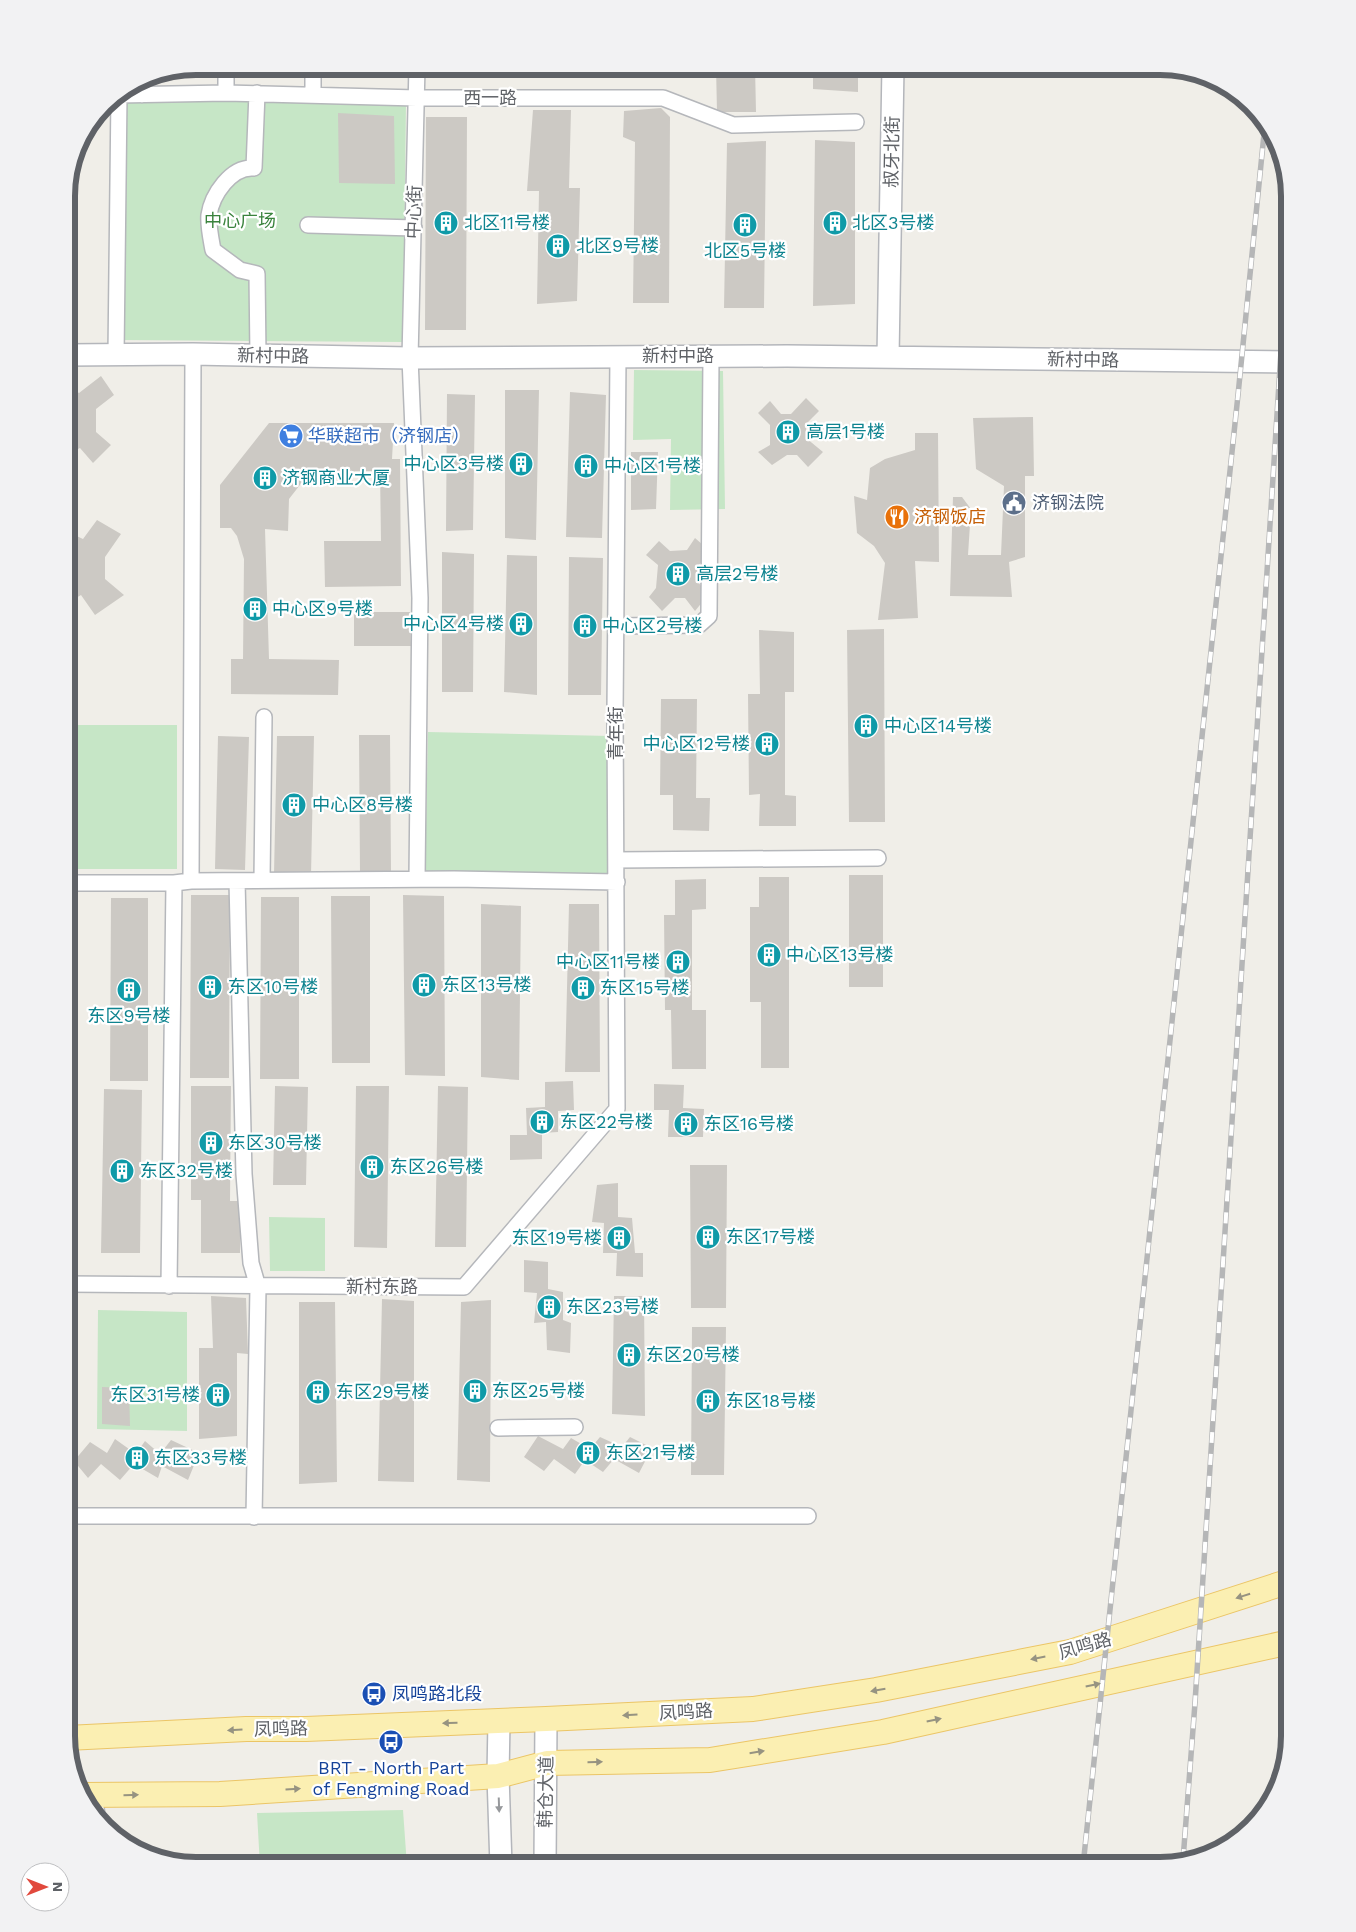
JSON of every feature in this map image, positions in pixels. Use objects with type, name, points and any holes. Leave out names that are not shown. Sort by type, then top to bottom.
[{"type":"main road","name":"凤鸣路","points":[[75,1738],[754,1709],[876,1690],[1070,1652],[1281,1584]]},
{"type":"main road","points":[[94,1802],[498,1776],[547,1763],[710,1760],[883,1732],[1281,1644]]},
{"type":"street","points":[[226,75],[226,93]]},
{"type":"street","points":[[313,75],[313,95]]},
{"type":"street","name":"中心街","points":[[416,879],[420,598],[410,358],[417,75]]},
{"type":"street","name":"叔牙北街","points":[[888,357],[893,75]]},
{"type":"street","points":[[142,87],[142,95]]},
{"type":"street","name":"西一路","points":[[129,95],[226,93],[417,98],[663,98],[733,125],[856,122]]},
{"type":"street","points":[[257,94],[254,168],[238,172],[225,182],[215,196],[209,215],[213,250],[240,270],[258,274],[258,356]]},
{"type":"street","points":[[116,355],[118,104]]},
{"type":"street","points":[[308,225],[414,228]]},
{"type":"street","points":[[191,881],[193,354]]},
{"type":"street","name":"新村中路","points":[[75,355],[193,354],[410,358],[618,356],[888,357],[1281,362]]},
{"type":"street","name":"青年街","points":[[617,1109],[615,713],[618,356]]},
{"type":"street","points":[[617,626],[699,625],[709,616],[711,357]]},
{"type":"street","points":[[262,880],[264,717]]},
{"type":"street","points":[[616,860],[878,858]]},
{"type":"street","points":[[75,883],[416,879],[617,882]]},
{"type":"street","points":[[237,881],[244,1174],[251,1262],[258,1287],[254,1517]]},
{"type":"street","points":[[169,1286],[174,883]]},
{"type":"street","name":"新村东路","points":[[75,1284],[464,1287],[617,1109]]},
{"type":"street","points":[[498,1428],[575,1427]]},
{"type":"street","points":[[75,1516],[808,1516]]},
{"type":"street","name":"韩仓大道","points":[[545,1857],[546,1719]]},
{"type":"street","points":[[499,1721],[498,1776],[501,1857]]},
{"type":"green space","name":"中心广场","points":[[125,98],[406,103],[403,342],[118,340],[119,103]]},
{"type":"green space","points":[[634,370],[723,371],[725,509],[670,510],[671,439],[633,440]]},
{"type":"green space","points":[[75,725],[177,725],[177,869],[75,869]]},
{"type":"green space","points":[[428,732],[610,736],[607,878],[425,874]]},
{"type":"green space","points":[[269,1217],[325,1218],[325,1271],[270,1271]]},
{"type":"green space","points":[[98,1310],[187,1312],[187,1431],[97,1429]]},
{"type":"green space","points":[[403,1810],[406,1857],[259,1857],[257,1813]]},
{"type":"building","points":[[716,75],[755,75],[756,112],[717,112]]},
{"type":"building","points":[[813,75],[858,75],[858,92],[813,89]]},
{"type":"building","points":[[661,108],[670,117],[669,303],[633,303],[635,142],[623,137],[624,111]]},
{"type":"building","name":"北区9号楼","points":[[533,110],[571,110],[569,188],[580,188],[577,301],[537,304],[539,191],[527,191]]},
{"type":"building","points":[[338,113],[394,116],[395,184],[339,183]]},
{"type":"building","name":"北区11号楼","points":[[426,117],[467,117],[466,330],[425,330]]},
{"type":"building","name":"北区3号楼","points":[[815,140],[855,142],[855,304],[813,306]]},
{"type":"building","name":"北区5号楼","points":[[766,141],[764,308],[724,308],[727,143]]},
{"type":"building","points":[[101,376],[114,395],[96,409],[96,432],[111,445],[93,463],[80,448],[75,450],[75,391],[79,393]]},
{"type":"building","name":"中心区3号楼","points":[[505,390],[539,390],[536,540],[505,538]]},
{"type":"building","name":"中心区1号楼","points":[[570,392],[606,395],[602,538],[566,537]]},
{"type":"building","points":[[447,394],[475,395],[473,530],[446,531]]},
{"type":"building","name":"高层1号楼","points":[[806,398],[819,411],[806,424],[806,438],[823,452],[808,467],[797,455],[787,455],[772,465],[758,452],[770,445],[770,425],[758,413],[770,401],[781,414],[791,414]]},
{"type":"building","name":"济钢法院","points":[[1033,417],[1034,476],[1025,476],[1025,557],[1009,562],[1012,597],[950,596],[953,497],[962,497],[971,509],[968,555],[1001,555],[1004,486],[976,469],[973,418]]},
{"type":"building","points":[[269,423],[394,423],[392,459],[400,459],[401,586],[325,587],[324,541],[381,541],[380,471],[310,472],[289,499],[288,531],[265,529],[269,659],[339,660],[338,695],[231,694],[231,659],[243,659],[244,559],[237,536],[231,528],[220,528],[220,485]]},
{"type":"building","name":"济钢饭店","points":[[915,433],[938,433],[939,562],[915,561],[918,618],[878,620],[885,563],[874,546],[857,533],[854,496],[867,500],[870,468],[885,459],[915,450]]},
{"type":"building","points":[[631,452],[658,452],[656,509],[631,510]]},
{"type":"building","points":[[97,520],[121,534],[105,557],[105,579],[124,595],[95,615],[81,595],[75,599],[75,535],[83,539]]},
{"type":"building","name":"高层2号楼","points":[[695,538],[711,552],[697,567],[698,582],[708,595],[695,611],[685,598],[675,598],[662,611],[649,597],[656,588],[658,565],[646,555],[659,541],[670,551],[687,550]]},
{"type":"building","points":[[442,552],[474,554],[473,692],[442,692]]},
{"type":"building","name":"中心区4号楼","points":[[507,555],[537,556],[537,695],[504,692]]},
{"type":"building","name":"中心区2号楼","points":[[569,557],[603,558],[601,695],[568,695]]},
{"type":"building","points":[[354,612],[410,612],[411,646],[354,646]]},
{"type":"building","name":"中心区14号楼","points":[[884,629],[885,822],[849,822],[847,630]]},
{"type":"building","name":"中心区12号楼","points":[[759,630],[794,632],[794,692],[785,692],[785,795],[796,796],[796,826],[759,826],[760,794],[749,795],[748,694],[760,694]]},
{"type":"building","points":[[661,699],[697,699],[696,798],[710,798],[709,831],[673,830],[673,795],[660,795]]},
{"type":"building","points":[[359,735],[390,735],[391,872],[360,872]]},
{"type":"building","points":[[218,736],[249,737],[245,870],[215,869]]},
{"type":"building","name":"中心区8号楼","points":[[277,736],[314,736],[311,875],[274,874]]},
{"type":"building","points":[[849,875],[883,875],[883,987],[849,987]]},
{"type":"building","name":"中心区13号楼","points":[[759,877],[789,877],[789,1068],[761,1068],[761,1002],[750,1002],[750,907],[759,907]]},
{"type":"building","name":"中心区11号楼","points":[[706,879],[706,909],[692,910],[692,1010],[706,1010],[706,1069],[672,1069],[671,1010],[665,1010],[664,915],[675,915],[675,880]]},
{"type":"building","name":"东区10号楼","points":[[191,895],[230,895],[229,1078],[190,1078]]},
{"type":"building","name":"东区13号楼","points":[[403,895],[444,896],[445,1076],[405,1075]]},
{"type":"building","points":[[331,896],[370,896],[370,1063],[332,1063]]},
{"type":"building","points":[[261,897],[299,897],[299,1079],[260,1079]]},
{"type":"building","name":"东区9号楼","points":[[111,898],[148,898],[148,1081],[110,1081]]},
{"type":"building","points":[[75,901],[76,901],[75,1077]]},
{"type":"building","points":[[481,904],[521,906],[519,1080],[481,1077]]},
{"type":"building","name":"东区15号楼","points":[[569,904],[599,904],[600,1072],[565,1072]]},
{"type":"building","name":"东区22号楼","points":[[573,1081],[574,1110],[558,1111],[558,1132],[542,1133],[542,1159],[510,1160],[510,1135],[527,1135],[526,1108],[545,1107],[545,1082]]},
{"type":"building","name":"东区16号楼","points":[[654,1084],[684,1085],[683,1108],[704,1109],[703,1137],[668,1137],[669,1110],[654,1110]]},
{"type":"building","name":"东区30号楼","points":[[191,1086],[231,1086],[230,1201],[240,1201],[240,1253],[201,1253],[201,1200],[191,1200]]},
{"type":"building","points":[[275,1086],[308,1087],[306,1185],[273,1185]]},
{"type":"building","name":"东区26号楼","points":[[356,1086],[389,1086],[387,1248],[354,1247]]},
{"type":"building","points":[[438,1086],[468,1087],[466,1247],[435,1247]]},
{"type":"building","name":"东区32号楼","points":[[104,1089],[142,1090],[140,1253],[101,1253]]},
{"type":"building","name":"东区17号楼","points":[[690,1165],[727,1165],[726,1308],[691,1308]]},
{"type":"building","name":"东区19号楼","points":[[618,1183],[618,1217],[632,1218],[635,1253],[643,1253],[643,1277],[616,1276],[617,1253],[603,1253],[604,1223],[592,1222],[597,1185]]},
{"type":"building","name":"东区23号楼","points":[[524,1260],[548,1262],[548,1289],[563,1292],[563,1320],[571,1323],[570,1353],[547,1350],[546,1322],[534,1323],[537,1293],[524,1292]]},
{"type":"building","name":"东区31号楼","points":[[211,1296],[246,1298],[248,1354],[237,1353],[237,1436],[199,1439],[199,1348],[213,1348]]},
{"type":"building","name":"东区20号楼","points":[[614,1296],[644,1296],[645,1416],[612,1414]]},
{"type":"building","points":[[382,1299],[414,1301],[414,1482],[378,1481]]},
{"type":"building","name":"东区25号楼","points":[[491,1300],[490,1482],[457,1480],[461,1302]]},
{"type":"building","name":"东区29号楼","points":[[299,1302],[335,1302],[337,1482],[299,1484]]},
{"type":"building","name":"东区18号楼","points":[[692,1327],[726,1327],[724,1475],[691,1475]]},
{"type":"building","points":[[75,1352],[76,1352],[77,1434],[75,1434]]},
{"type":"building","points":[[102,1387],[129,1388],[130,1426],[102,1424]]},
{"type":"building","name":"东区21号楼","points":[[538,1436],[563,1449],[571,1438],[590,1449],[600,1437],[622,1447],[630,1437],[652,1448],[639,1473],[614,1459],[603,1472],[585,1460],[575,1474],[554,1459],[544,1471],[524,1457]]},
{"type":"building","name":"东区33号楼","points":[[115,1439],[136,1454],[145,1441],[160,1454],[171,1440],[199,1453],[188,1480],[162,1466],[158,1478],[134,1464],[120,1480],[101,1464],[88,1478],[75,1462],[90,1442],[107,1453]]},
{"type":"railway","points":[[1084,1857],[1264,134]]},
{"type":"railway","points":[[1183,1855],[1195,1703],[1281,352]]},
{"type":"place","name":"北区11号楼","points":[[446,223]]},
{"type":"place","name":"北区3号楼","points":[[835,223]]},
{"type":"place","name":"北区5号楼","points":[[745,225]]},
{"type":"place","name":"北区9号楼","points":[[558,246]]},
{"type":"place","name":"高层1号楼","points":[[788,432]]},
{"type":"place","name":"华联超市（济钢店）","points":[[291,436]]},
{"type":"place","name":"中心区3号楼","points":[[521,464]]},
{"type":"place","name":"中心区1号楼","points":[[586,466]]},
{"type":"place","name":"济钢商业大厦","points":[[265,478]]},
{"type":"place","name":"济钢法院","points":[[1014,503]]},
{"type":"place","name":"济钢饭店","points":[[897,517]]},
{"type":"place","name":"高层2号楼","points":[[678,574]]},
{"type":"place","name":"中心区9号楼","points":[[255,609]]},
{"type":"place","name":"中心区4号楼","points":[[521,624]]},
{"type":"place","name":"中心区2号楼","points":[[585,626]]},
{"type":"place","name":"中心区14号楼","points":[[866,726]]},
{"type":"place","name":"中心区12号楼","points":[[767,744]]},
{"type":"place","name":"中心区8号楼","points":[[294,805]]},
{"type":"place","name":"中心区13号楼","points":[[769,955]]},
{"type":"place","name":"中心区11号楼","points":[[678,962]]},
{"type":"place","name":"东区13号楼","points":[[424,985]]},
{"type":"place","name":"东区10号楼","points":[[210,987]]},
{"type":"place","name":"东区15号楼","points":[[583,988]]},
{"type":"place","name":"东区9号楼","points":[[129,990]]},
{"type":"place","name":"东区22号楼","points":[[542,1122]]},
{"type":"place","name":"东区16号楼","points":[[686,1124]]},
{"type":"place","name":"东区30号楼","points":[[211,1143]]},
{"type":"place","name":"东区26号楼","points":[[372,1167]]},
{"type":"place","name":"东区32号楼","points":[[122,1171]]},
{"type":"place","name":"东区17号楼","points":[[708,1237]]},
{"type":"place","name":"东区19号楼","points":[[619,1238]]},
{"type":"place","name":"东区23号楼","points":[[549,1307]]},
{"type":"place","name":"东区20号楼","points":[[629,1355]]},
{"type":"place","name":"东区25号楼","points":[[475,1391]]},
{"type":"place","name":"东区29号楼","points":[[318,1392]]},
{"type":"place","name":"东区31号楼","points":[[218,1395]]},
{"type":"place","name":"东区18号楼","points":[[708,1401]]},
{"type":"place","name":"东区21号楼","points":[[588,1453]]},
{"type":"place","name":"东区33号楼","points":[[137,1458]]},
{"type":"place","name":"凤鸣路北段","points":[[374,1694]]},
{"type":"place","name":"BRT - North Part of Fengming Road","points":[[391,1742]]}]
